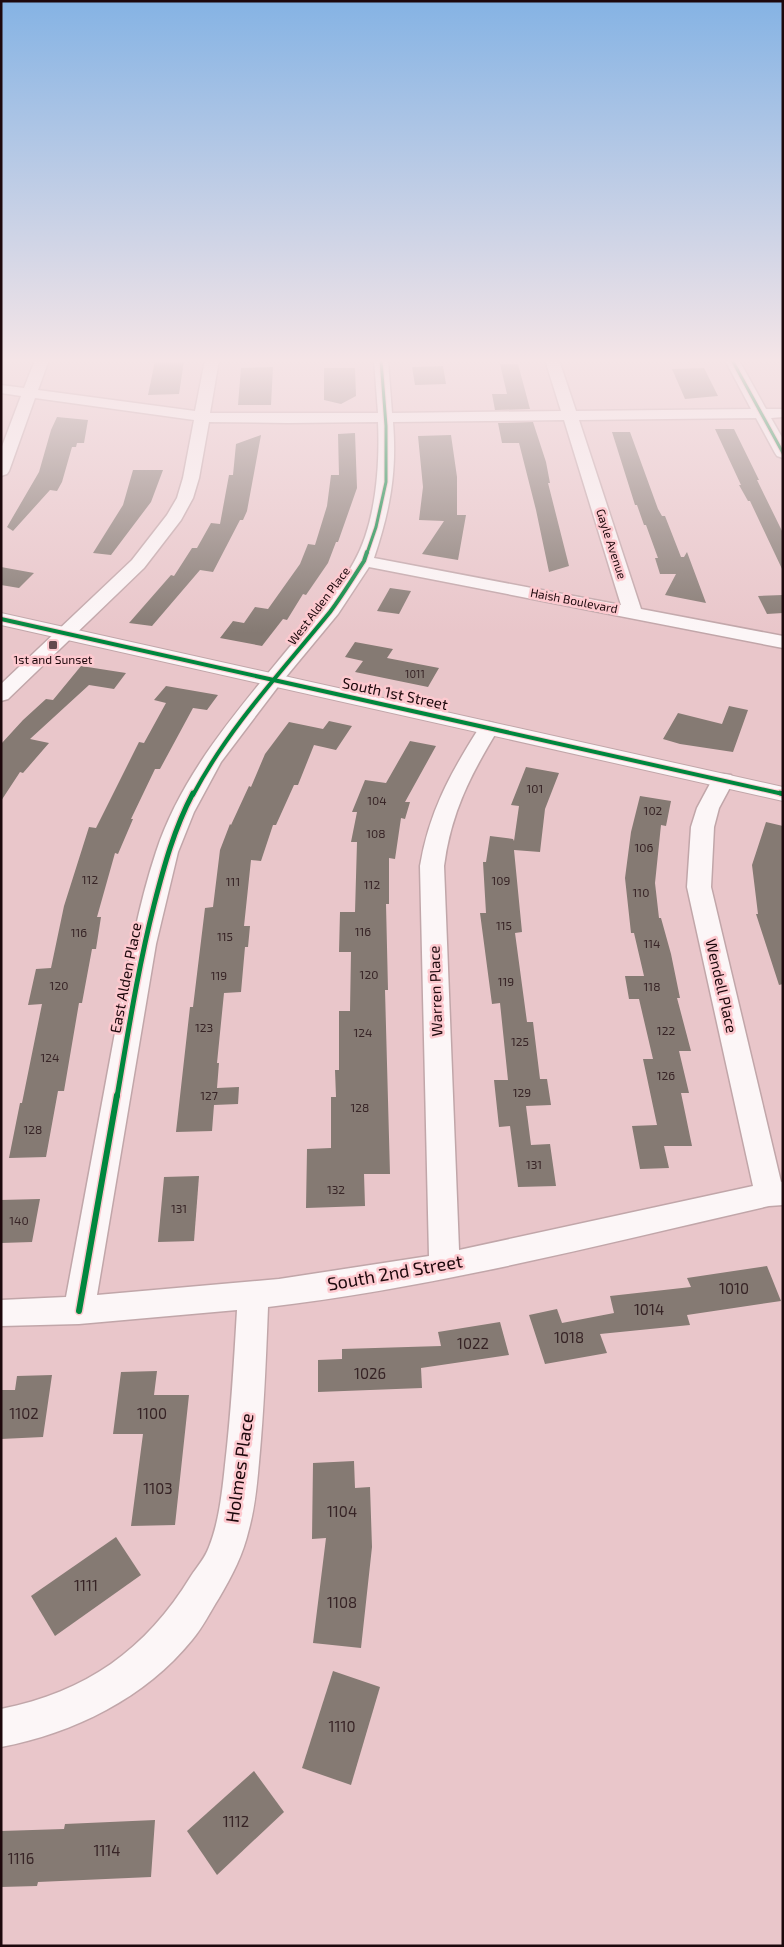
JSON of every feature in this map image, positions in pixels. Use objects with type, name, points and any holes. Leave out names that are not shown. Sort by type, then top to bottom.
[{"type":"street","points":[[1,471],[9,451]]},
{"type":"street","points":[[1,695],[138,564],[175,516],[185,498],[196,451]]},
{"type":"street","name":"West Alden Place","points":[[273,680],[331,610],[364,561],[381,511],[386,482],[386,451]]},
{"type":"street","name":"Gayle Avenue","points":[[581,451],[633,613]]},
{"type":"street","name":"Haish Boulevard","points":[[364,561],[783,642]]},
{"type":"street","name":"South 1st Street","points":[[1,619],[783,794]]},
{"type":"street","name":"East Alden Place","points":[[79,1310],[144,944],[167,852],[200,777],[273,680]]},
{"type":"street","name":"Warren Place","points":[[444,1266],[432,866],[434,848],[448,798],[489,728]]},
{"type":"street","name":"Wendell Place","points":[[723,780],[708,809],[703,827],[699,858],[699,887],[776,1193]]},
{"type":"street","name":"South 2nd Street","points":[[1,1313],[79,1310],[252,1297],[444,1266],[776,1193]]},
{"type":"street","name":"Holmes Place","points":[[1,1728],[53,1715],[115,1684],[137,1668],[179,1627],[198,1600],[226,1552],[237,1513],[248,1419],[252,1297]]},
{"type":"building","points":[[45,451],[71,451],[62,482],[57,491],[50,490],[13,531],[7,527],[39,472]]},
{"type":"building","points":[[235,451],[258,451],[247,511],[243,520],[240,520],[213,572],[200,570],[152,626],[129,623],[171,575],[174,576],[192,548],[197,548],[211,523],[220,524],[229,475],[233,475]]},
{"type":"building","points":[[338,451],[356,451],[357,488],[338,542],[336,542],[328,563],[306,595],[303,594],[287,620],[283,619],[262,646],[220,638],[233,621],[244,623],[255,607],[268,609],[300,564],[308,544],[315,545],[327,506],[331,475],[339,475]]},
{"type":"building","points":[[419,451],[453,451],[457,477],[457,515],[466,515],[458,560],[422,554],[444,521],[419,520],[423,487]]},
{"type":"building","points":[[521,451],[542,451],[550,483],[548,483],[569,566],[549,572]]},
{"type":"building","points":[[618,451],[637,451],[658,509],[662,516],[665,516],[681,557],[684,557],[687,552],[706,603],[665,595],[676,574],[660,574],[655,558],[658,558],[646,525],[644,525],[637,505],[635,505]]},
{"type":"building","points":[[725,451],[745,451],[759,480],[757,480],[783,533],[783,571],[750,501],[748,501],[739,485],[741,485]]},
{"type":"building","points":[[133,470],[163,470],[151,502],[111,555],[93,553],[123,505]]},
{"type":"building","points":[[1,567],[34,573],[19,588],[1,585]]},
{"type":"building","points":[[390,588],[411,591],[399,614],[377,611]]},
{"type":"building","points":[[783,595],[783,613],[767,614],[758,596]]},
{"type":"building","points":[[355,642],[393,649],[387,658],[439,668],[428,687],[355,672],[363,661],[345,657]]},
{"type":"building","points":[[81,666],[126,673],[114,689],[89,685],[30,739],[49,743],[23,773],[20,772],[1,801],[1,744],[46,699],[53,700]]},
{"type":"building","points":[[166,686],[218,695],[207,710],[193,708],[160,769],[155,769],[131,819],[133,819],[118,854],[115,853],[97,917],[101,917],[96,949],[92,949],[82,1003],[79,1003],[64,1091],[58,1091],[46,1157],[9,1158],[42,1004],[28,1005],[36,969],[51,968],[64,906],[89,827],[96,828],[139,742],[144,743],[166,703],[154,700]]},
{"type":"building","points":[[729,706],[748,710],[733,752],[680,744],[663,739],[678,713],[722,724]]},
{"type":"building","points":[[329,721],[352,726],[336,750],[314,745],[298,785],[294,785],[276,825],[273,825],[261,861],[251,860],[244,926],[250,926],[248,947],[245,947],[241,992],[224,993],[217,1063],[219,1063],[217,1088],[239,1087],[238,1104],[214,1105],[212,1131],[176,1132],[190,1007],[193,1007],[205,908],[213,907],[220,850],[230,824],[249,786],[251,787],[265,754],[289,722],[323,729]]},
{"type":"building","points":[[410,741],[436,746],[405,802],[410,802],[405,819],[401,818],[395,859],[389,858],[389,904],[386,904],[388,990],[385,990],[390,1174],[364,1174],[365,1206],[306,1208],[307,1149],[331,1148],[331,1097],[336,1097],[335,1070],[339,1070],[339,1011],[350,1011],[351,952],[339,952],[340,912],[355,912],[357,842],[351,842],[357,812],[352,812],[365,780],[386,783]]},
{"type":"building","points":[[526,767],[559,773],[545,809],[540,852],[514,850],[522,932],[515,933],[527,1022],[533,1022],[540,1079],[547,1079],[551,1105],[526,1106],[531,1145],[550,1144],[556,1186],[518,1187],[510,1126],[499,1127],[494,1080],[508,1080],[500,1003],[492,1004],[480,913],[486,913],[483,862],[486,862],[490,836],[513,839],[514,841],[519,806],[511,805]]},
{"type":"building","points":[[640,796],[671,801],[666,826],[661,825],[655,883],[659,918],[661,918],[671,954],[680,998],[677,998],[691,1051],[679,1051],[689,1093],[681,1093],[692,1146],[664,1146],[669,1168],[640,1169],[632,1126],[657,1125],[643,1059],[653,1059],[639,999],[629,999],[625,976],[644,976],[634,933],[631,933],[625,878],[631,832]]},
{"type":"building","points":[[766,822],[783,826],[783,984],[779,985],[756,914],[758,914],[752,865]]},
{"type":"building","points":[[199,1176],[194,1241],[158,1242],[164,1177]]},
{"type":"building","points":[[40,1199],[32,1242],[1,1243],[1,1200]]},
{"type":"building","points":[[767,1266],[781,1301],[687,1315],[690,1325],[600,1334],[607,1353],[545,1364],[529,1315],[557,1309],[562,1323],[614,1313],[610,1296],[691,1287],[687,1278]]},
{"type":"building","points":[[500,1322],[509,1355],[421,1368],[422,1388],[318,1392],[318,1360],[342,1359],[342,1349],[441,1346],[438,1332]]},
{"type":"building","points":[[157,1371],[154,1395],[189,1395],[175,1525],[131,1526],[143,1434],[113,1434],[121,1372]]},
{"type":"building","points":[[52,1375],[43,1437],[1,1439],[1,1390],[15,1390],[17,1376]]},
{"type":"building","points":[[354,1461],[355,1488],[370,1487],[372,1547],[361,1648],[313,1643],[326,1538],[312,1539],[313,1463]]},
{"type":"building","points":[[116,1537],[141,1575],[55,1636],[31,1596]]},
{"type":"building","points":[[333,1671],[380,1687],[351,1785],[302,1768]]},
{"type":"building","points":[[254,1771],[284,1812],[217,1875],[187,1831]]},
{"type":"building","points":[[155,1820],[151,1877],[38,1882],[37,1886],[1,1887],[1,1831],[64,1829],[65,1824]]},
{"type":"cycle path","points":[[79,1311],[144,944],[167,852],[183,812],[211,761],[273,680],[331,610],[364,561],[376,527],[386,482],[386,451]]},
{"type":"cycle path","points":[[1,619],[783,794]]},
{"type":"place","name":"1st and Sunset","points":[[53,645]]}]
